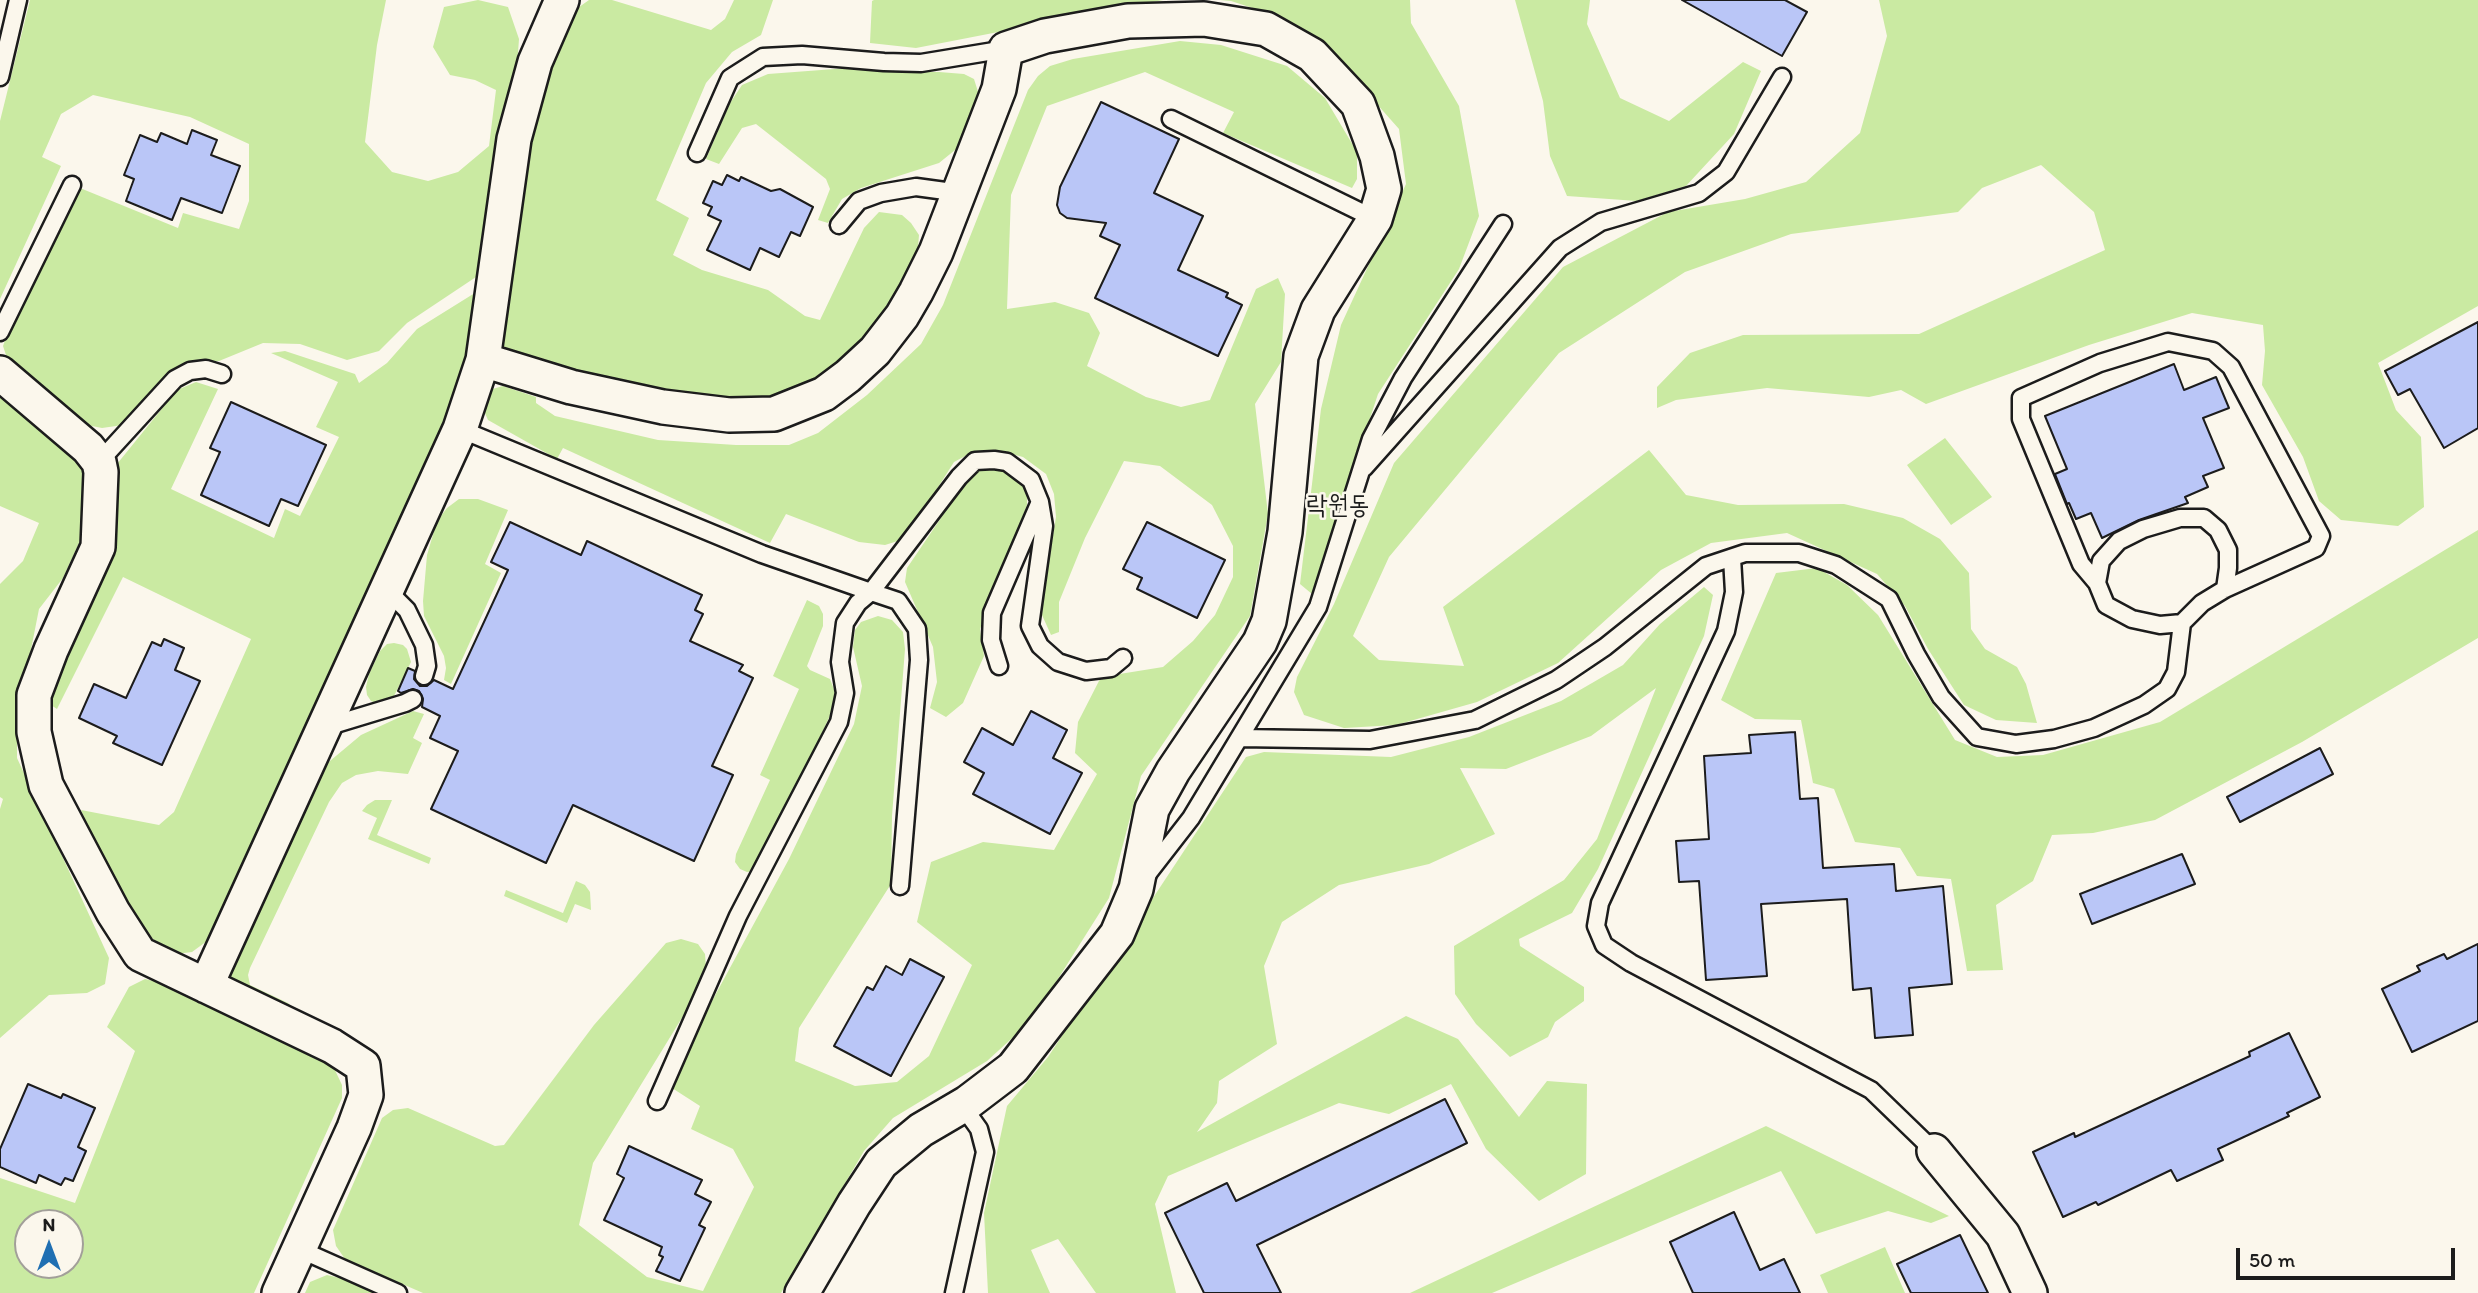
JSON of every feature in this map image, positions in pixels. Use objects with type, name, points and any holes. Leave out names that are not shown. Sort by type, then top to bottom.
[{"type":"street","points":[[206,986],[460,429],[483,360],[514,139],[535,62],[562,0]]},
{"type":"street","points":[[483,360],[571,387],[663,407],[729,415],[774,414],[824,394],[875,351],[902,316],[916,292],[936,253],[999,89],[1006,49],[1045,36],[1128,21],[1204,19],[1266,29],[1312,55],[1358,104],[1377,156],[1384,189],[1375,219],[1318,310],[1301,356],[1285,532],[1269,621],[1260,642],[1173,771],[1152,808],[1136,889],[1117,934],[1050,1024],[1013,1068],[957,1109],[921,1130],[881,1163],[802,1293]]},
{"type":"street","points":[[0,373],[88,448],[99,462],[101,510],[98,547],[51,650],[34,695],[34,732],[46,785],[113,912],[140,954],[332,1046],[363,1066],[366,1095],[354,1128],[279,1293]]},
{"type":"street","points":[[1934,1150],[2003,1235],[2030,1293]]},
{"type":"lane","points":[[0,77],[18,0]]},
{"type":"lane","points":[[697,153],[730,78],[763,57],[802,55],[921,63],[1006,49]]},
{"type":"lane","points":[[1360,473],[1560,248],[1601,222],[1699,193],[1726,172],[1782,77]]},
{"type":"lane","points":[[1171,119],[1375,219]]},
{"type":"lane","points":[[0,332],[72,185]]},
{"type":"lane","points":[[839,225],[859,201],[881,193],[916,187],[960,193]]},
{"type":"lane","points":[[1136,889],[1191,818],[1318,607],[1371,439],[1403,379],[1503,224]]},
{"type":"lane","points":[[1240,737],[1370,740],[1475,719],[1556,680],[1605,647],[1706,566],[1745,553],[1799,553],[1836,565],[1889,599],[1941,697],[1977,737],[2016,744],[2054,739],[2094,728],[2144,705],[2167,689],[2176,672],[2182,623],[2202,603],[2225,589],[2316,548],[2321,536],[2231,367],[2213,351],[2168,342],[2100,363],[2021,398],[2021,419],[2081,564],[2097,583],[2106,605],[2132,619],[2160,625],[2182,623]]},
{"type":"lane","points":[[99,462],[175,379],[190,371],[206,369],[222,374]]},
{"type":"lane","points":[[460,429],[762,554],[898,601],[918,629],[919,660],[900,886]]},
{"type":"lane","points":[[657,1101],[738,916],[839,722],[845,693],[840,662],[845,623],[959,477],[975,461],[1007,462],[1031,480],[1040,502],[1044,526],[1030,626],[1040,646],[1058,662],[1086,671],[1111,668],[1124,658]]},
{"type":"lane","points":[[999,666],[991,640],[992,613],[1040,502]]},
{"type":"lane","points":[[2097,583],[2101,561],[2119,541],[2143,529],[2180,518],[2204,518],[2218,530],[2228,550],[2225,589]]},
{"type":"lane","points":[[1732,558],[1734,592],[1726,631],[1600,903],[1596,926],[1604,945],[1632,963],[1871,1090],[1934,1150]]},
{"type":"lane","points":[[387,590],[407,610],[424,645],[427,666],[424,676]]},
{"type":"lane","points":[[324,728],[405,704],[413,699]]},
{"type":"lane","points":[[954,1293],[985,1152],[979,1129],[970,1115],[957,1109]]},
{"type":"lane","points":[[299,1249],[398,1293]]},
{"type":"green space","points":[[30,0],[386,0],[377,45],[365,142],[392,172],[428,181],[458,172],[489,146],[496,90],[475,80],[450,75],[433,47],[444,7],[478,0],[508,7],[519,39],[515,93],[476,277],[407,323],[379,351],[347,360],[300,344],[263,343],[219,361],[179,365],[123,425],[102,428],[87,425],[7,358],[3,346],[80,188],[178,228],[183,213],[239,229],[249,201],[249,144],[190,117],[93,95],[61,114],[42,157],[61,166],[0,299],[0,121]]},
{"type":"green space","points":[[589,0],[612,0],[711,30],[725,19],[734,0],[773,0],[761,35],[732,52],[706,83],[656,200],[689,218],[673,255],[702,270],[768,290],[805,316],[820,320],[864,228],[879,212],[902,215],[911,223],[919,235],[917,259],[905,286],[874,328],[833,372],[760,403],[600,384],[496,347],[535,101],[575,10]]},
{"type":"green space","points":[[874,0],[1163,0],[916,48],[870,43]]},
{"type":"green space","points":[[1220,0],[1410,0],[1411,23],[1459,106],[1479,216],[1459,269],[1378,394],[1312,594],[1300,584],[1321,409],[1341,325],[1406,184],[1399,129],[1321,41],[1280,17]]},
{"type":"green space","points":[[1515,0],[1590,0],[1587,24],[1620,98],[1669,121],[1743,62],[1761,71],[1734,134],[1686,186],[1637,201],[1567,196],[1550,156],[1543,101]]},
{"type":"green space","points":[[1879,0],[2478,0],[2478,306],[2378,363],[2396,410],[2421,437],[2424,507],[2398,526],[2341,520],[2319,501],[2303,457],[2262,385],[2265,351],[2263,325],[2192,313],[2089,345],[1926,404],[1901,390],[1869,397],[1767,388],[1676,400],[1657,408],[1657,387],[1690,353],[1743,335],[1919,334],[2105,250],[2094,212],[2041,165],[1982,188],[1958,212],[1791,234],[1685,272],[1559,353],[1389,557],[1353,636],[1379,660],[1464,666],[1443,607],[1649,450],[1686,495],[1738,505],[1844,504],[1903,518],[1940,539],[1969,573],[1971,629],[1985,649],[2017,667],[2026,684],[2037,723],[1996,720],[1964,705],[1928,649],[1905,606],[1877,574],[1787,533],[1711,543],[1661,570],[1558,663],[1477,702],[1396,725],[1344,728],[1304,715],[1294,692],[1297,677],[1334,604],[1394,463],[1563,267],[1668,212],[1745,199],[1806,182],[1860,133],[1887,36]]},
{"type":"green space","points":[[1180,41],[1221,45],[1287,66],[1325,98],[1357,152],[1357,179],[1352,188],[1223,133],[1234,112],[1145,72],[1047,106],[1011,195],[1007,309],[1055,302],[1089,313],[1100,333],[1087,366],[1146,397],[1181,407],[1210,400],[1256,289],[1278,278],[1285,294],[1281,362],[1255,404],[1268,514],[1250,616],[1141,776],[1109,898],[1032,1020],[987,1061],[893,1118],[864,1151],[781,1293],[423,1293],[345,1259],[336,1246],[333,1230],[382,1118],[393,1110],[408,1108],[495,1146],[504,1145],[594,1025],[666,943],[681,939],[698,944],[705,954],[706,968],[699,990],[593,1163],[579,1225],[647,1277],[703,1291],[754,1187],[733,1149],[691,1129],[700,1106],[672,1088],[712,1001],[789,859],[854,724],[862,686],[853,647],[855,630],[861,622],[878,616],[892,620],[903,632],[905,649],[892,816],[891,884],[799,1028],[795,1061],[855,1086],[897,1082],[929,1056],[972,965],[917,922],[931,862],[983,842],[1054,850],[1097,774],[1075,753],[1078,722],[1101,677],[1163,667],[1193,641],[1215,615],[1233,577],[1233,546],[1212,505],[1160,466],[1124,461],[1085,538],[1059,602],[1059,632],[1051,635],[1042,615],[1056,517],[1054,494],[1046,474],[1023,457],[997,450],[971,453],[954,462],[916,522],[901,540],[885,545],[859,542],[786,514],[770,543],[563,448],[557,459],[488,420],[484,411],[484,398],[489,390],[503,386],[536,397],[536,403],[555,416],[658,440],[789,445],[818,433],[867,395],[921,344],[943,305],[1028,90],[1038,76],[1050,66],[1073,59]]},
{"type":"green space","points":[[848,68],[964,74],[974,79],[979,95],[960,146],[939,163],[861,188],[842,199],[828,223],[818,220],[830,189],[826,179],[756,124],[742,128],[719,164],[706,159],[730,103],[742,85],[768,74]]},
{"type":"green space","points":[[478,291],[465,376],[207,941],[192,952],[176,954],[164,949],[143,930],[112,885],[81,810],[159,825],[174,812],[251,639],[123,577],[57,709],[48,703],[74,626],[110,548],[118,508],[115,482],[117,464],[177,390],[196,382],[218,389],[171,489],[274,538],[285,509],[300,516],[339,437],[316,427],[338,382],[271,353],[285,351],[355,374],[359,383],[387,363],[417,329]]},
{"type":"green space","points":[[0,389],[74,453],[83,470],[85,530],[63,578],[39,609],[17,720],[17,758],[109,958],[105,984],[87,993],[49,995],[0,1038],[0,809],[3,799],[0,797],[0,584],[23,561],[39,523],[0,506]]},
{"type":"green space","points":[[1945,438],[1992,497],[1951,525],[1907,465]]},
{"type":"green space","points":[[997,466],[1021,479],[1027,490],[1027,505],[980,629],[984,656],[963,703],[946,717],[930,708],[937,682],[933,647],[905,582],[907,568],[966,481],[980,469]]},
{"type":"green space","points":[[459,499],[478,499],[508,510],[485,564],[501,573],[451,684],[444,680],[444,656],[424,616],[423,601],[427,555],[437,521],[447,508]]},
{"type":"green space","points":[[2478,530],[2478,638],[2302,742],[2155,820],[2093,833],[2052,835],[2033,881],[1996,905],[2003,970],[1967,971],[1951,879],[1917,876],[1900,848],[1855,842],[1834,789],[1813,783],[1801,720],[1755,719],[1721,700],[1776,573],[1817,568],[1847,585],[1878,615],[1955,740],[1997,757],[2043,755],[2160,722]]},
{"type":"green space","points":[[1704,587],[1713,595],[1704,636],[1598,869],[1572,913],[1519,939],[1520,946],[1584,987],[1584,1001],[1555,1022],[1548,1037],[1510,1057],[1476,1024],[1455,994],[1454,946],[1564,880],[1597,839],[1656,688],[1591,736],[1506,769],[1460,768],[1495,834],[1429,864],[1339,885],[1282,922],[1264,966],[1277,1044],[1219,1081],[1217,1103],[1197,1132],[1406,1016],[1458,1039],[1519,1117],[1547,1081],[1587,1084],[1586,1174],[1539,1201],[1486,1149],[1451,1084],[1389,1114],[1339,1103],[1168,1176],[1155,1204],[1176,1293],[1096,1293],[1058,1239],[1031,1250],[1050,1293],[988,1293],[984,1213],[1007,1106],[1048,1057],[1246,757],[1264,752],[1391,757],[1469,737],[1561,701],[1623,665],[1660,624]]},
{"type":"green space","points":[[807,600],[819,606],[823,614],[823,626],[807,666],[830,679],[835,692],[835,705],[760,865],[756,871],[747,872],[740,869],[735,862],[736,854],[770,780],[760,775],[799,689],[773,676]]},
{"type":"green space","points":[[394,643],[407,649],[411,662],[392,700],[378,704],[371,701],[367,695],[369,674],[380,651],[387,644]]},
{"type":"green space","points":[[413,711],[424,714],[413,738],[422,743],[408,774],[378,771],[356,775],[342,783],[329,802],[250,968],[250,985],[288,1003],[292,1007],[292,1013],[234,988],[228,969],[324,766],[361,735]]},
{"type":"green space","points":[[375,800],[392,800],[377,835],[431,858],[429,864],[368,839],[377,818],[362,811]]},
{"type":"green space","points":[[576,881],[585,885],[590,892],[591,910],[575,904],[567,923],[504,896],[506,890],[563,913]]},
{"type":"green space","points":[[145,979],[170,985],[334,1068],[342,1085],[342,1098],[254,1293],[0,1293],[0,1178],[75,1203],[135,1051],[107,1027],[129,987]]},
{"type":"green space","points":[[1766,1126],[1949,1216],[1931,1223],[1888,1211],[1816,1234],[1781,1171],[1492,1293],[1410,1293]]},
{"type":"green space","points":[[1885,1247],[1905,1293],[1828,1293],[1820,1275]]},
{"type":"green space","points":[[327,1275],[348,1280],[375,1293],[305,1293],[310,1282]]},
{"type":"building","points":[[1682,0],[1785,0],[1807,12],[1782,56]]},
{"type":"building","points":[[1101,102],[1179,139],[1154,193],[1203,216],[1178,270],[1228,293],[1226,297],[1242,305],[1218,356],[1095,298],[1120,245],[1100,236],[1106,223],[1067,218],[1060,213],[1057,205],[1060,187]]},
{"type":"building","points":[[192,130],[217,140],[211,155],[240,166],[222,213],[181,198],[172,220],[126,201],[134,179],[124,175],[140,135],[157,142],[161,133],[187,144]]},
{"type":"building","points":[[727,175],[739,181],[741,177],[771,191],[780,189],[813,207],[800,236],[791,232],[779,257],[760,248],[750,270],[707,250],[721,221],[708,215],[712,207],[703,203],[713,181],[722,185]]},
{"type":"building","points":[[2478,322],[2478,428],[2444,448],[2410,389],[2398,395],[2385,371]]},
{"type":"building","points":[[2174,364],[2184,390],[2216,377],[2229,408],[2203,418],[2224,468],[2203,476],[2208,487],[2185,497],[2188,503],[2139,520],[2102,538],[2091,513],[2076,519],[2069,503],[2067,504],[2055,474],[2067,469],[2045,416]]},
{"type":"building","points":[[231,402],[326,445],[298,506],[281,499],[269,526],[201,495],[220,452],[210,448]]},
{"type":"building","points":[[510,522],[581,555],[587,541],[702,595],[695,610],[703,614],[690,641],[743,665],[739,671],[753,678],[712,766],[733,775],[694,861],[573,805],[546,863],[431,809],[458,751],[430,738],[440,716],[422,707],[423,699],[419,691],[398,691],[408,668],[415,671],[414,679],[420,686],[427,686],[434,680],[453,689],[508,570],[491,562]]},
{"type":"building","points":[[1147,522],[1225,560],[1197,618],[1137,589],[1142,578],[1123,569]]},
{"type":"building","points":[[164,639],[184,648],[175,670],[200,681],[162,765],[113,743],[117,736],[79,718],[94,684],[126,698],[152,642],[161,646]]},
{"type":"building","points":[[1031,711],[1067,730],[1053,758],[1082,773],[1050,834],[973,794],[984,773],[964,762],[982,728],[1013,745]]},
{"type":"building","points":[[1795,732],[1800,799],[1818,798],[1823,868],[1894,864],[1896,891],[1943,886],[1952,984],[1909,988],[1913,1035],[1875,1038],[1871,988],[1853,990],[1847,899],[1761,904],[1767,976],[1706,980],[1699,881],[1679,882],[1676,841],[1709,839],[1704,756],[1751,753],[1749,735]]},
{"type":"building","points":[[2320,748],[2333,774],[2240,822],[2227,797]]},
{"type":"building","points":[[2182,854],[2195,884],[2092,924],[2080,894]]},
{"type":"building","points":[[2478,944],[2478,1021],[2412,1052],[2382,989],[2420,971],[2417,966],[2444,954],[2447,959]]},
{"type":"building","points":[[910,959],[944,977],[891,1076],[834,1046],[867,987],[873,990],[886,966],[902,975]]},
{"type":"building","points":[[2289,1033],[2320,1097],[2287,1113],[2289,1116],[2218,1149],[2223,1160],[2177,1181],[2171,1170],[2098,1205],[2096,1202],[2063,1217],[2033,1152],[2074,1133],[2075,1137],[2250,1056],[2249,1052]]},
{"type":"building","points":[[28,1084],[61,1098],[63,1094],[95,1108],[78,1147],[86,1151],[73,1181],[65,1178],[61,1185],[39,1175],[36,1183],[0,1167],[0,1149]]},
{"type":"building","points":[[1445,1099],[1467,1143],[1257,1245],[1281,1293],[1204,1293],[1165,1213],[1227,1183],[1236,1201]]},
{"type":"building","points":[[629,1146],[702,1180],[695,1194],[711,1202],[699,1225],[705,1228],[680,1281],[656,1271],[663,1257],[659,1255],[662,1247],[604,1220],[624,1178],[617,1174]]},
{"type":"building","points":[[1734,1212],[1760,1270],[1784,1259],[1800,1293],[1693,1293],[1670,1242]]},
{"type":"building","points":[[1960,1235],[1988,1293],[1911,1293],[1897,1264]]},
{"type":"district","name":"락원동","points":[[1338,506]]}]
